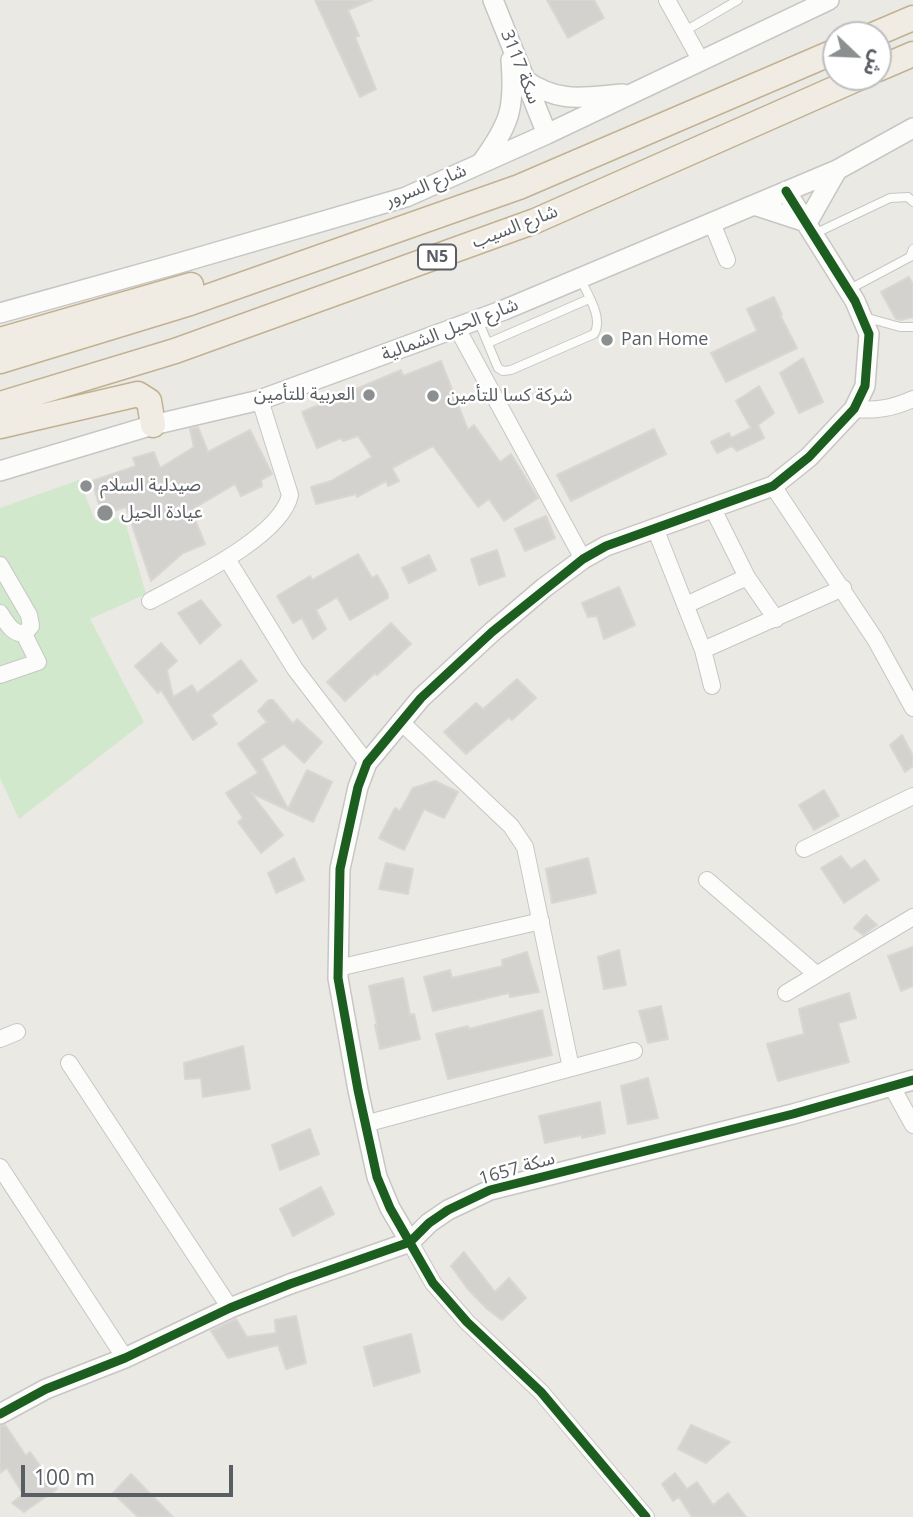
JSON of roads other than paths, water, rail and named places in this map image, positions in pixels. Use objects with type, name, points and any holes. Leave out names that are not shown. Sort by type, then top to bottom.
[{"type":"highway","points":[[892,27],[913,18]]},
{"type":"highway","points":[[892,63],[913,54]]},
{"type":"highway","name":"شارع السيب","points":[[0,361],[190,303],[519,187],[822,57]]},
{"type":"highway","name":"شارع السيب","points":[[0,404],[175,351],[535,221],[829,91]]},
{"type":"highway","points":[[0,340],[339,243],[361,243]]},
{"type":"highway","points":[[0,426],[138,394],[149,401],[153,425]]},
{"type":"street","name":"سكة 3117","points":[[493,0],[547,134]]},
{"type":"street","points":[[667,0],[701,61]]},
{"type":"street","name":"شارع السرور","points":[[0,313],[406,197],[547,134],[829,0]]},
{"type":"street","points":[[480,164],[504,132],[511,109],[511,45]]},
{"type":"street","points":[[525,80],[557,96],[573,98],[635,93]]},
{"type":"street","name":"شارع الحيل الشمالية","points":[[0,471],[153,425],[260,400],[457,328],[837,170],[913,128]]},
{"type":"street","name":"شارع الحيل الشمالية","points":[[884,146],[913,136]]},
{"type":"street","points":[[810,228],[837,170]]},
{"type":"street","points":[[646,1517],[541,1392],[467,1322],[433,1283],[390,1208],[377,1177],[365,1124],[338,978],[340,869],[358,787],[368,763],[400,721],[492,632],[583,559],[606,546],[773,486],[809,457],[855,409],[865,386],[869,334],[848,290],[798,212],[792,189]]},
{"type":"street","points":[[754,205],[810,228]]},
{"type":"street","points":[[712,223],[727,260]]},
{"type":"street","points":[[457,328],[583,559]]},
{"type":"street","points":[[855,409],[874,411],[913,399]]},
{"type":"street","points":[[150,601],[227,559],[278,518],[287,507],[290,495],[260,400]]},
{"type":"street","points":[[773,486],[792,518],[876,639],[913,708]]},
{"type":"street","points":[[712,507],[747,577],[776,619]]},
{"type":"street","points":[[655,528],[703,650],[712,686]]},
{"type":"street","points":[[227,559],[295,669],[368,763]]},
{"type":"street","points":[[0,565],[29,615],[31,626],[24,634]]},
{"type":"street","points":[[686,605],[747,577]]},
{"type":"street","points":[[703,650],[842,588]]},
{"type":"street","points":[[0,613],[10,628],[24,634]]},
{"type":"street","points":[[0,675],[38,662],[24,634]]},
{"type":"street","points":[[400,721],[511,826],[525,847],[571,1068]]},
{"type":"street","points":[[804,849],[913,796]]},
{"type":"street","points":[[707,880],[816,974]]},
{"type":"street","points":[[786,993],[913,917]]},
{"type":"street","points":[[338,968],[541,921]]},
{"type":"street","points":[[0,1039],[17,1032]]},
{"type":"street","points":[[365,1124],[635,1051]]},
{"type":"street","points":[[69,1063],[230,1308]]},
{"type":"street","name":"سكة 1657","points":[[0,1414],[46,1390],[125,1358],[230,1308],[411,1242],[429,1223],[448,1210],[490,1190],[793,1114],[913,1080]]},
{"type":"street","points":[[891,1085],[913,1125]]},
{"type":"street","points":[[0,1167],[125,1358]]},
{"type":"lane","points":[[685,31],[738,0]]},
{"type":"lane","points":[[810,228],[890,198],[908,197],[913,202]]},
{"type":"lane","points":[[848,290],[912,256]]},
{"type":"lane","points":[[478,320],[498,368],[503,371],[511,370],[594,334],[598,328],[597,319],[580,278]]},
{"type":"lane","points":[[488,343],[589,299]]},
{"type":"lane","points":[[861,316],[900,327],[913,327]]},
{"type":"place","name":"Pan Home","points":[[607,340]]},
{"type":"place","name":"العربية للتأمين","points":[[369,395]]},
{"type":"place","name":"شركة كسا للتأمين","points":[[433,396]]},
{"type":"place","name":"صيدلية السلام","points":[[86,486]]},
{"type":"place","name":"عيادة الحيل","points":[[105,513]]}]
